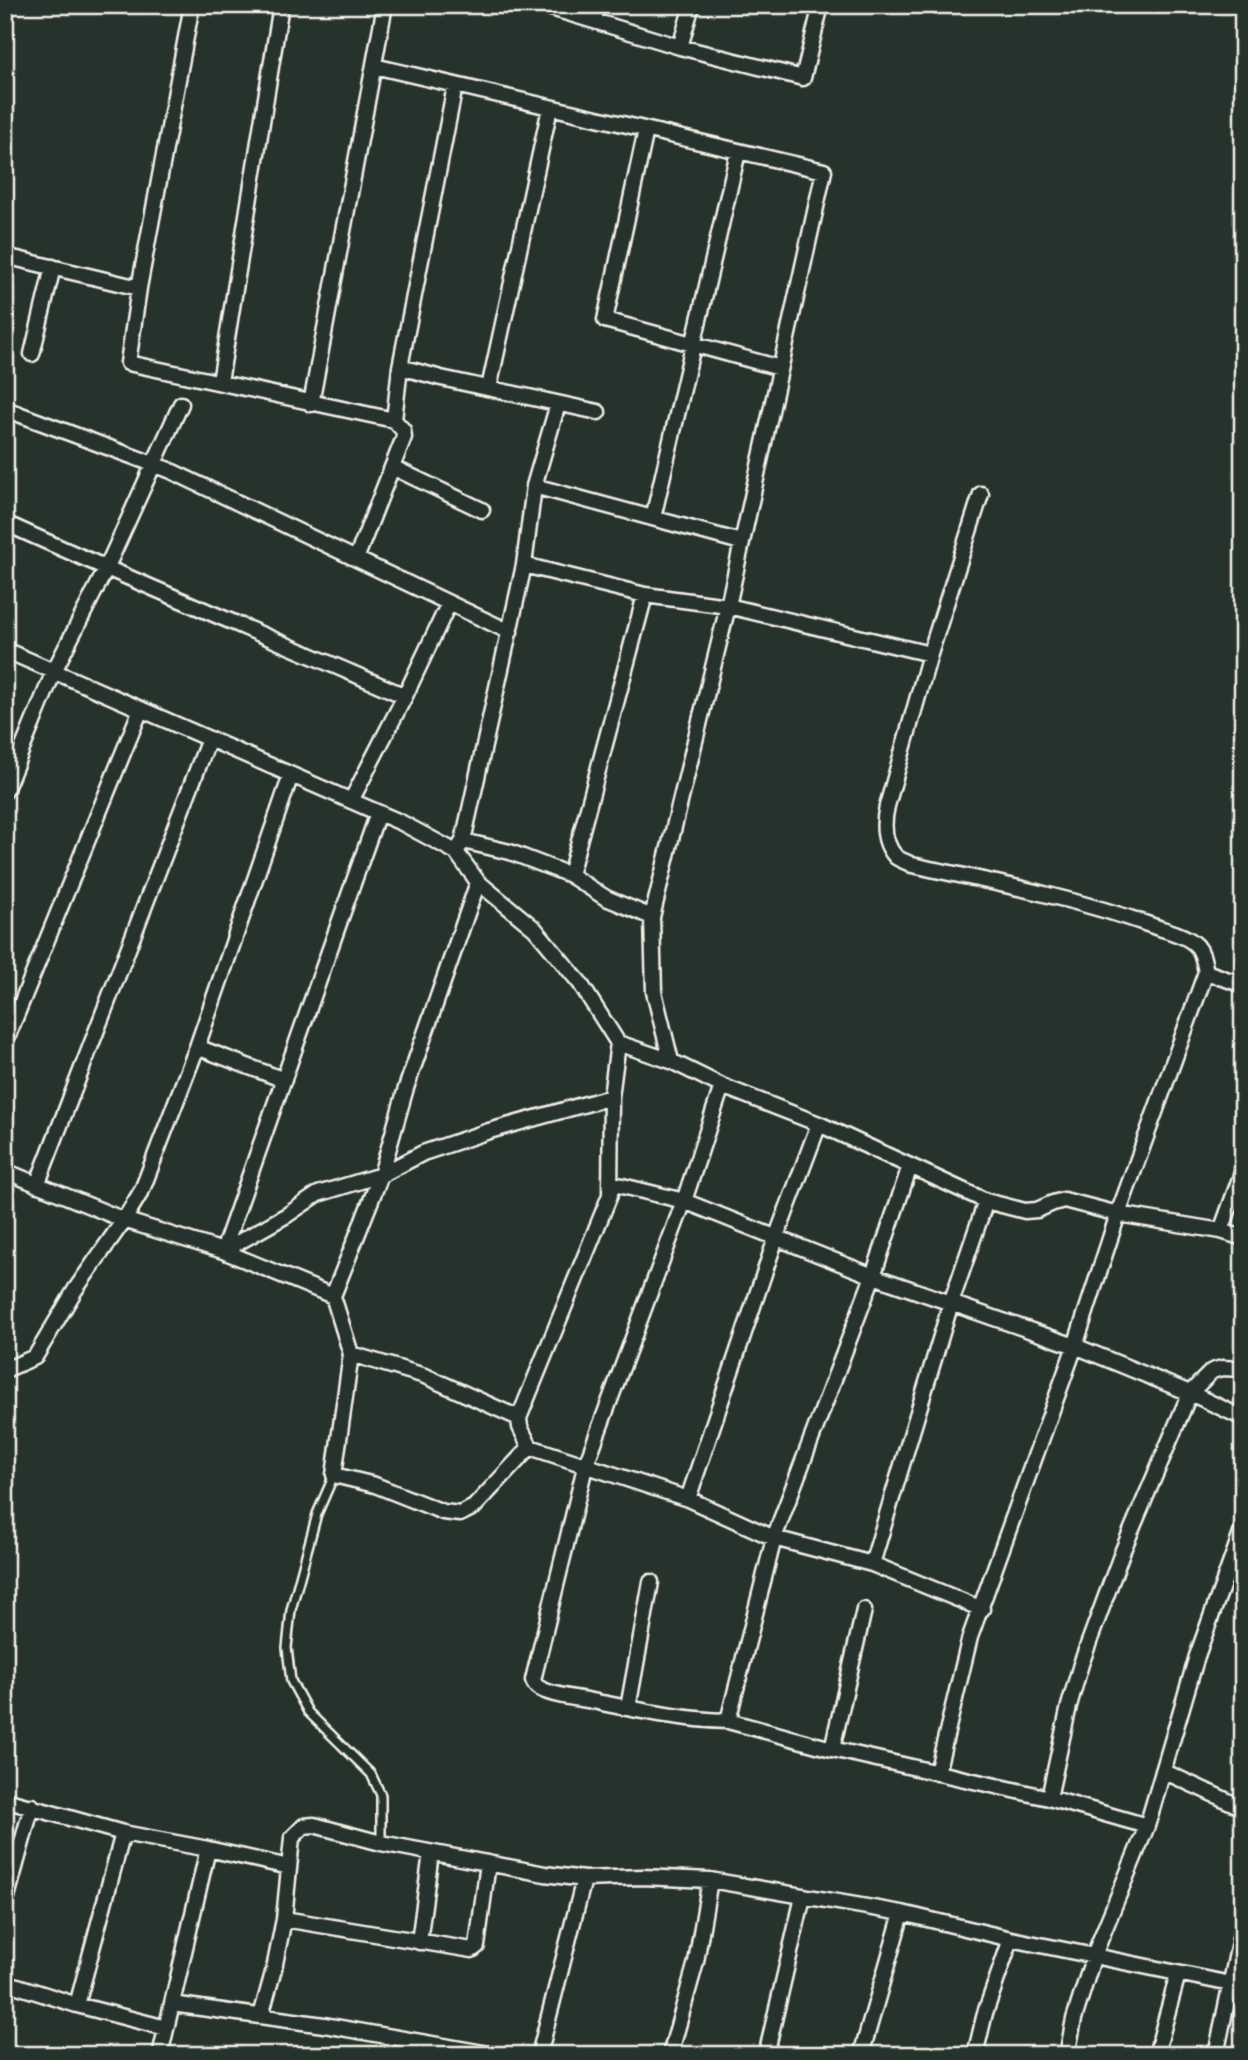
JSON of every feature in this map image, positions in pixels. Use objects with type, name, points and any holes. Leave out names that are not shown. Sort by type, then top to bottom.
[{"type":"street","points":[[192,5],[139,288],[128,363],[394,421],[403,430],[404,437],[356,559]]},
{"type":"street","points":[[219,382],[281,5]]},
{"type":"street","points":[[311,404],[385,5]]},
{"type":"street","points":[[541,5],[680,47],[803,78],[821,5]]},
{"type":"street","points":[[593,21],[597,5]]},
{"type":"street","points":[[680,47],[692,5]]},
{"type":"street","points":[[374,66],[824,171],[727,606],[652,917],[654,992],[671,1061]]},
{"type":"street","points":[[394,421],[400,367],[455,86]]},
{"type":"street","points":[[489,388],[550,108]]},
{"type":"street","points":[[646,130],[605,320],[780,368]]},
{"type":"street","points":[[653,518],[738,152]]},
{"type":"street","points":[[5,256],[139,288]]},
{"type":"street","points":[[32,354],[53,267]]},
{"type":"street","points":[[400,367],[598,412]]},
{"type":"street","points":[[5,791],[54,671],[106,569],[181,404]]},
{"type":"street","points":[[558,404],[534,486],[524,565],[459,846],[478,881],[535,929],[580,982],[618,1043],[611,1097],[610,1195],[519,1418],[520,1427],[530,1447],[688,1499],[774,1538],[872,1564],[982,1609]]},
{"type":"street","points":[[5,409],[154,464],[510,632]]},
{"type":"street","points":[[392,467],[482,510]]},
{"type":"street","points":[[534,486],[741,542]]},
{"type":"street","points":[[937,1773],[970,1637],[1206,972],[1196,946],[1181,935],[1132,918],[912,864],[897,858],[888,845],[884,819],[930,654],[981,494]]},
{"type":"street","points":[[5,523],[106,569],[405,696]]},
{"type":"street","points":[[524,565],[645,594],[727,606],[930,654]]},
{"type":"street","points":[[570,875],[645,594]]},
{"type":"street","points":[[351,801],[449,603]]},
{"type":"street","points":[[5,650],[378,813],[459,846],[510,852],[570,875],[606,898],[652,917]]},
{"type":"street","points":[[5,1043],[141,709]]},
{"type":"street","points":[[37,1185],[209,739]]},
{"type":"street","points":[[5,1370],[35,1357],[75,1290],[142,1190],[197,1047],[290,775]]},
{"type":"street","points":[[223,1251],[378,813]]},
{"type":"street","points":[[478,881],[406,1088],[381,1175],[333,1296],[351,1354],[334,1475],[375,1485],[443,1512],[460,1514],[474,1507],[530,1447]]},
{"type":"street","points":[[1206,972],[1243,985]]},
{"type":"street","points":[[618,1043],[671,1061],[722,1086],[818,1124],[986,1202],[1025,1211],[1037,1210],[1064,1200],[1118,1214],[1221,1231],[1243,1238]]},
{"type":"street","points":[[197,1047],[284,1080]]},
{"type":"street","points":[[722,1086],[684,1201],[585,1467],[533,1680],[536,1687],[628,1708],[728,1721],[832,1749],[1049,1798],[1147,1826]]},
{"type":"street","points":[[223,1251],[318,1194],[381,1175],[423,1153],[611,1097]]},
{"type":"street","points":[[688,1499],[776,1238],[818,1124]]},
{"type":"street","points":[[728,1721],[774,1538],[873,1276],[910,1167]]},
{"type":"street","points":[[1221,1231],[1243,1170]]},
{"type":"street","points":[[5,1171],[124,1220],[223,1251],[333,1296]]},
{"type":"street","points":[[610,1183],[684,1201],[873,1276],[1075,1346],[1190,1393],[1243,1418]]},
{"type":"street","points":[[872,1564],[951,1303],[986,1202]]},
{"type":"street","points":[[351,1354],[425,1376],[519,1418]]},
{"type":"street","points":[[1049,1798],[1080,1664],[1123,1550],[1190,1393],[1212,1371],[1222,1368],[1243,1369]]},
{"type":"street","points":[[1067,2055],[1074,2020],[1094,1955],[1147,1826],[1197,1656],[1243,1528]]},
{"type":"street","points":[[628,1708],[651,1582]]},
{"type":"street","points":[[832,1749],[864,1610]]},
{"type":"street","points":[[1163,1771],[1243,1808]]},
{"type":"street","points":[[5,1800],[123,1833],[289,1867]]},
{"type":"street","points":[[5,1904],[32,1806]]},
{"type":"street","points":[[261,2016],[284,1919],[292,1838],[304,1826],[314,1825],[381,1843],[545,1874],[584,1879],[642,1877],[710,1880],[902,1913],[1011,1939],[1231,1984]]},
{"type":"street","points":[[77,2005],[123,1833]]},
{"type":"street","points":[[160,2055],[208,1849]]},
{"type":"street","points":[[419,1942],[431,1853]]},
{"type":"street","points":[[284,1919],[472,1950],[477,1945],[488,1863]]},
{"type":"street","points":[[539,2055],[584,1879]]},
{"type":"street","points":[[670,2055],[696,1962],[710,1880]]},
{"type":"street","points":[[766,2055],[803,1897]]},
{"type":"street","points":[[861,2055],[902,1913]]},
{"type":"street","points":[[1216,2055],[1243,1924]]},
{"type":"street","points":[[975,2055],[985,2013],[1011,1939]]},
{"type":"street","points":[[1156,2055],[1178,1974]]},
{"type":"street","points":[[5,1982],[77,2005],[166,2028]]},
{"type":"street","points":[[172,2004],[324,2025],[495,2055]]},
{"type":"lane","points":[[334,1475],[317,1514],[291,1610],[287,1648],[291,1681],[307,1712],[371,1774],[381,1795],[381,1843]]}]
